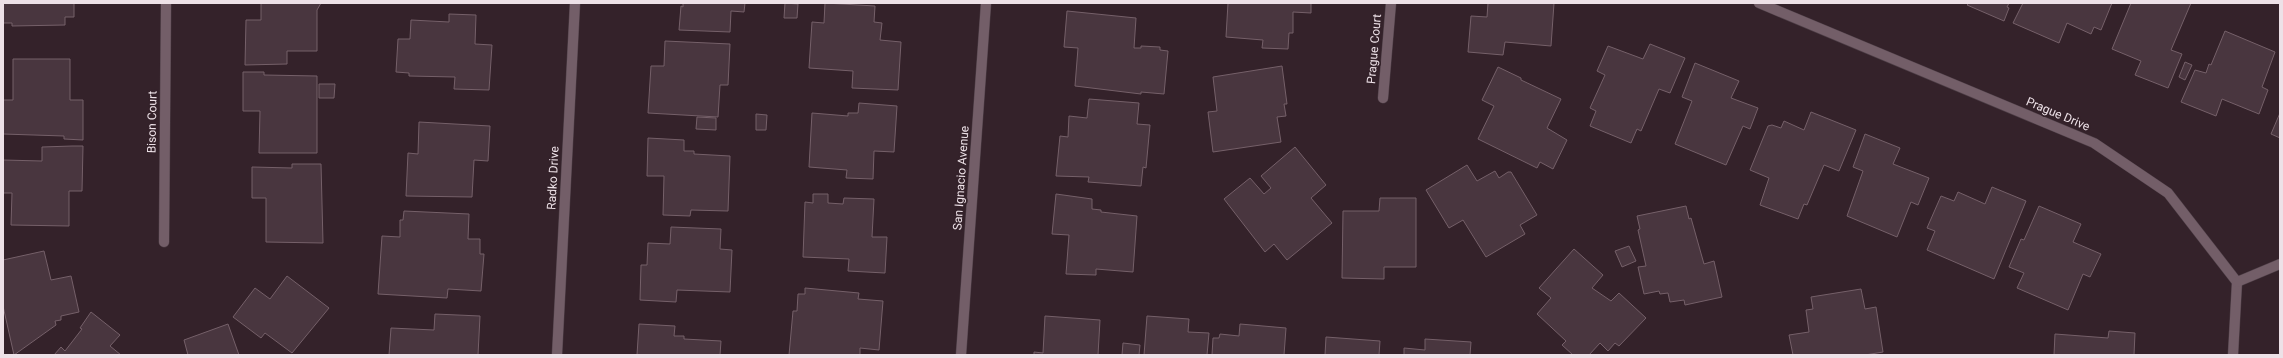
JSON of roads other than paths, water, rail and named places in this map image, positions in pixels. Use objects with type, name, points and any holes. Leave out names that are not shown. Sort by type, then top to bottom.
[{"type":"street","name":"Bison Court","points":[[164,242],[166,3]]},
{"type":"street","name":"Radko Drive","points":[[557,355],[575,3]]},
{"type":"street","name":"San Ignacio Avenue","points":[[961,355],[986,3]]},
{"type":"street","name":"Prague Court","points":[[1383,98],[1391,3]]},
{"type":"street","name":"Prague Drive","points":[[1759,3],[2094,143],[2168,193],[2237,282]]},
{"type":"street","points":[[2233,355],[2237,282],[2280,264]]}]
